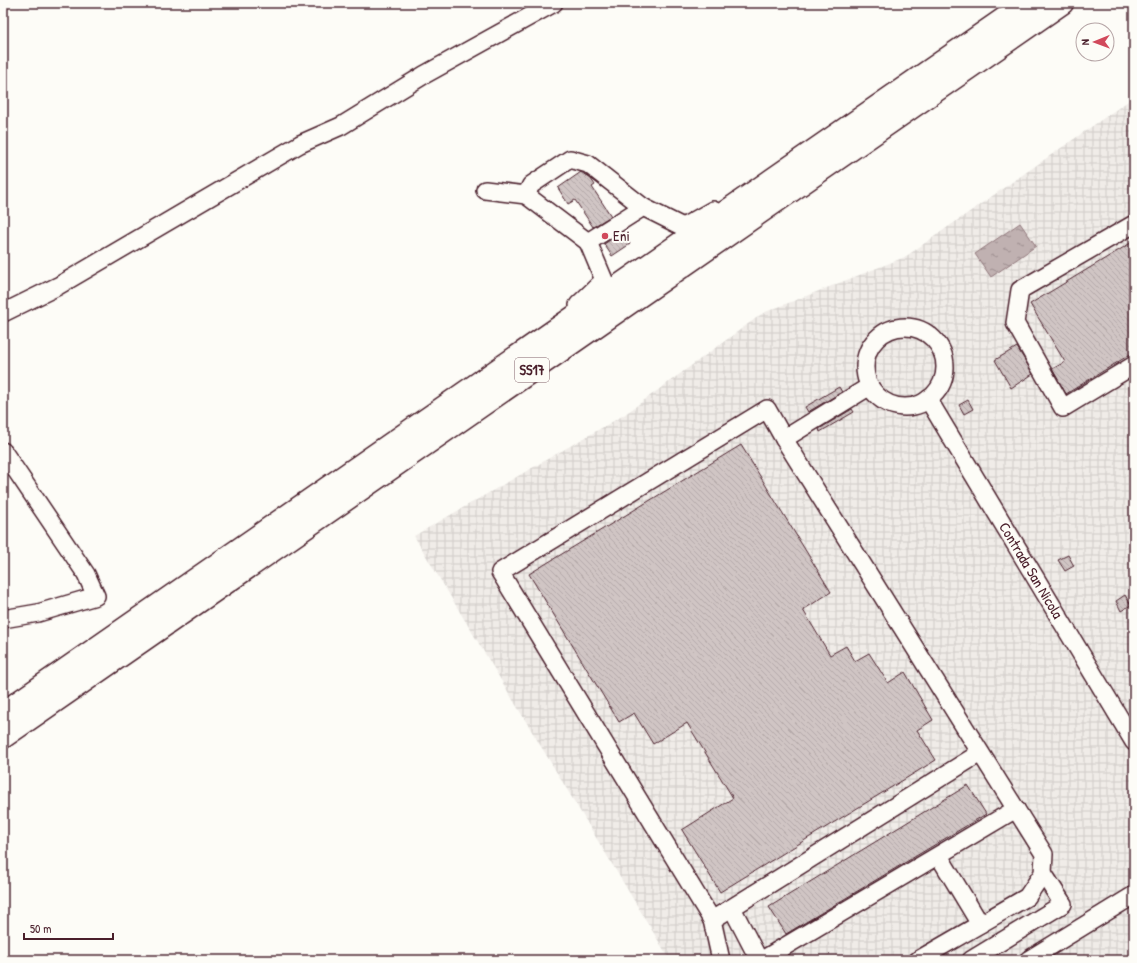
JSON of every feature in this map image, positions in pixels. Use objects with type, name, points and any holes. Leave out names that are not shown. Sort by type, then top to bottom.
[{"type":"highway","name":"SS17","points":[[3,713],[1027,3]]},
{"type":"highway","name":"SS17","points":[[3,737],[1062,3]]},
{"type":"street","points":[[3,313],[58,286],[300,144],[341,126],[424,75],[554,3]]},
{"type":"street","points":[[526,195],[532,185],[570,158],[588,164],[643,207],[683,227],[779,175]]},
{"type":"street","points":[[485,190],[526,195],[588,242],[604,280],[546,336]]},
{"type":"street","points":[[588,242],[643,207]]},
{"type":"street","points":[[1134,224],[1020,290],[1015,323],[1063,408],[1134,365]]},
{"type":"street","points":[[897,327],[909,327],[920,330],[930,336],[938,345],[943,356],[944,368],[942,380],[937,390],[928,399],[920,404],[910,406],[896,405],[883,400],[870,386],[866,378],[865,368],[868,350],[880,335],[888,330],[897,327]]},
{"type":"street","points":[[784,439],[870,386]]},
{"type":"street","name":"Contrada San Nicola","points":[[928,399],[1134,742]]},
{"type":"street","points":[[721,960],[712,920],[500,572],[767,409],[784,439],[1044,854],[1043,873],[1027,897],[918,960]]},
{"type":"street","points":[[3,451],[86,574],[96,596],[38,613],[3,619]]},
{"type":"street","points":[[712,920],[980,753]]},
{"type":"street","points":[[732,908],[760,960],[1016,809]]},
{"type":"street","points":[[938,856],[980,924]]},
{"type":"street","points":[[971,960],[1063,904],[1043,873]]},
{"type":"street","points":[[1028,960],[1134,895]]},
{"type":"shaded area","points":[[1134,97],[1134,960],[670,960],[414,536],[624,415],[763,313],[905,257]]},
{"type":"water","points":[[1020,223],[1036,246],[991,277],[975,254]]},
{"type":"building","points":[[581,172],[591,179],[595,185],[592,187],[611,216],[593,227],[575,200],[568,204],[558,188]]},
{"type":"building","points":[[622,232],[630,244],[612,256],[604,244]]},
{"type":"building","points":[[1134,241],[1134,352],[1066,394],[1052,369],[1065,362],[1030,304]]},
{"type":"building","points":[[1017,347],[1033,374],[1011,388],[995,360]]},
{"type":"building","points":[[839,387],[842,392],[808,412],[805,407]]},
{"type":"building","points":[[968,400],[973,409],[964,414],[959,405]]},
{"type":"building","points":[[852,409],[854,412],[820,432],[819,429]]},
{"type":"building","points":[[741,445],[831,592],[803,610],[830,655],[846,646],[855,661],[869,653],[888,683],[905,672],[933,720],[917,730],[936,760],[720,892],[682,830],[733,798],[687,723],[653,744],[634,713],[619,722],[529,574]]},
{"type":"building","points":[[1068,555],[1074,566],[1065,571],[1058,560]]},
{"type":"building","points":[[1125,595],[1131,605],[1121,611],[1116,601]]},
{"type":"building","points":[[968,785],[986,814],[786,934],[769,907]]},
{"type":"place","name":"Eni","points":[[605,236]]}]
